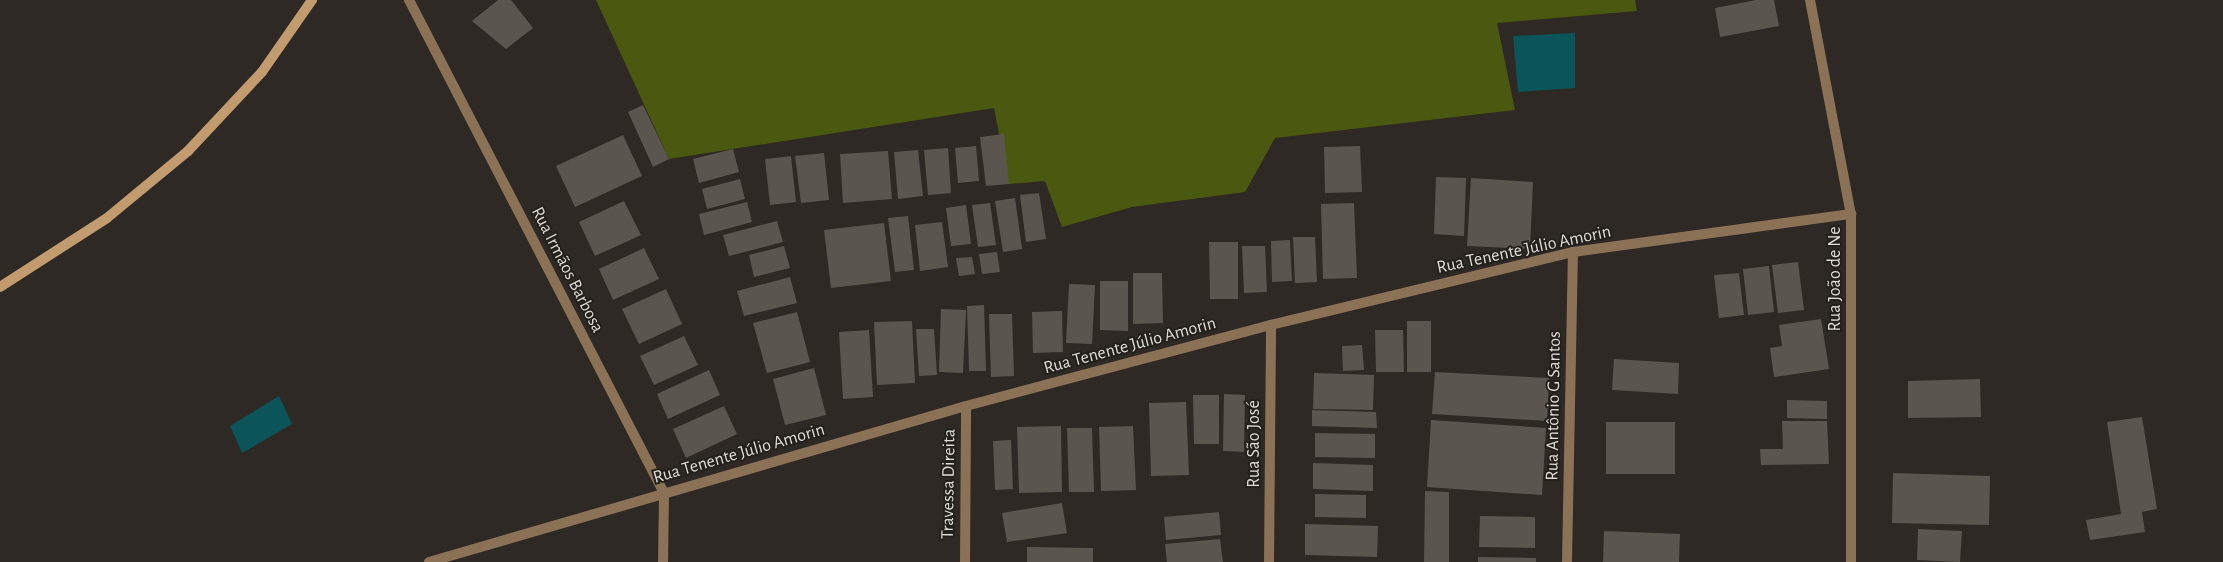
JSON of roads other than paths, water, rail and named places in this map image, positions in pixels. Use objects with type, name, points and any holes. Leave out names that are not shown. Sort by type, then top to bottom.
[{"type":"main road","points":[[0,287],[107,218],[188,151],[262,72],[312,0]]},
{"type":"street","name":"Rua Irmãos Barbosa","points":[[409,0],[664,493],[664,562]]},
{"type":"street","name":"Rua João de Ne","points":[[1810,0],[1851,214],[1851,562]]},
{"type":"street","name":"Rua Tenente Júlio Amorin","points":[[429,562],[966,406],[1271,325],[1573,252],[1851,214]]},
{"type":"street","name":"Rua Antônio G Santos","points":[[1567,562],[1573,252]]},
{"type":"street","name":"Rua São José","points":[[1269,562],[1271,325]]},
{"type":"street","name":"Travessa Direita","points":[[964,562],[966,406]]},
{"type":"water","points":[[1575,33],[1575,88],[1518,92],[1513,36]]},
{"type":"water","points":[[279,396],[292,424],[242,453],[230,426]]}]
